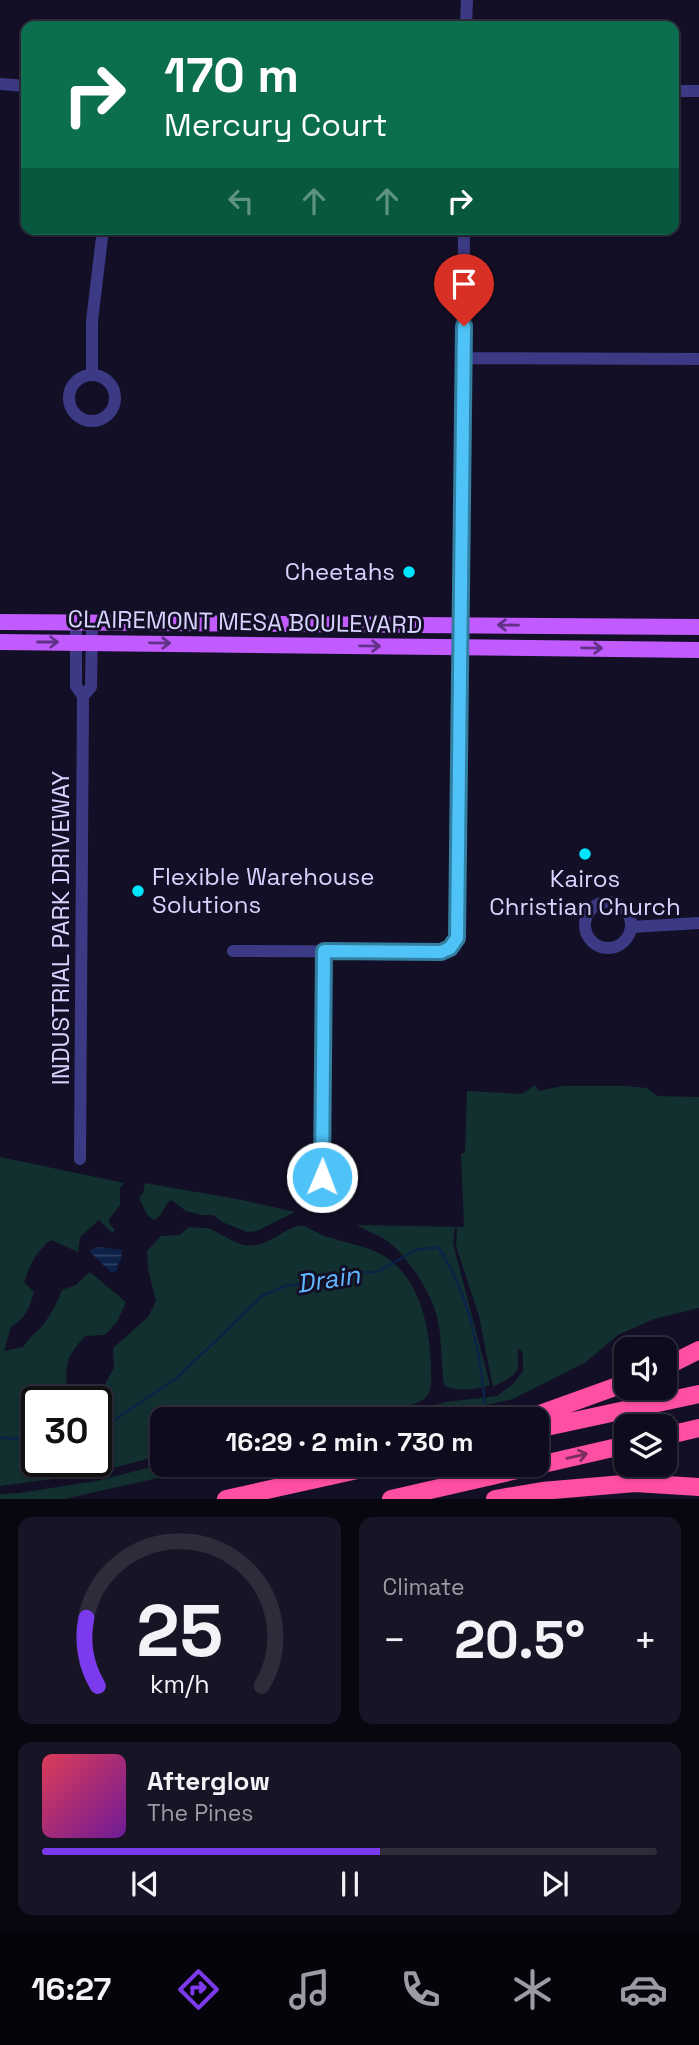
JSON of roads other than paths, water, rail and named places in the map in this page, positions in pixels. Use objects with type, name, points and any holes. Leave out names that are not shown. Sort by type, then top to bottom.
[{"type":"highway","points":[[677,1361],[699,1350]]},
{"type":"highway","points":[[549,1411],[614,1387]]},
{"type":"highway","points":[[549,1427],[699,1394]]},
{"type":"highway","points":[[677,1433],[699,1428]]},
{"type":"highway","points":[[391,1499],[614,1448]]},
{"type":"highway","points":[[226,1499],[326,1477]]},
{"type":"highway","points":[[495,1499],[542,1491],[635,1483],[699,1487]]},
{"type":"main road","name":"CLAIREMONT MESA BOULEVARD","points":[[0,622],[699,627]]},
{"type":"main road","name":"CLAIREMONT MESA BOULEVARD","points":[[0,642],[699,649]]},
{"type":"street","points":[[466,21],[467,0]]},
{"type":"street","points":[[0,84],[21,86]]},
{"type":"street","points":[[679,91],[699,91]]},
{"type":"street","points":[[92,375],[92,321],[102,235]]},
{"type":"street","points":[[233,951],[441,952],[454,944],[457,938],[464,235]]},
{"type":"street","points":[[464,358],[699,359]]},
{"type":"street","name":"INDUSTRIAL PARK DRIVEWAY","points":[[80,1159],[83,696],[91,687],[84,623]]},
{"type":"street","points":[[631,927],[699,923]]},
{"type":"street","points":[[322,1177],[324,951]]},
{"type":"water","points":[[98,1247],[122,1250],[117,1271],[111,1272],[90,1252]]},
{"type":"waterway","name":"Drain","points":[[112,1421],[178,1377],[262,1296],[285,1286],[317,1282],[343,1273],[377,1272],[416,1250],[438,1247],[465,1302],[479,1361],[485,1402]]},
{"type":"waterway","name":"Drain","points":[[0,1438],[21,1439]]},
{"type":"place","name":"Cheetahs","points":[[409,572]]},
{"type":"place","name":"Kairos Christian Church","points":[[585,854]]},
{"type":"place","name":"Flexible Warehouse Solutions","points":[[138,891]]}]
